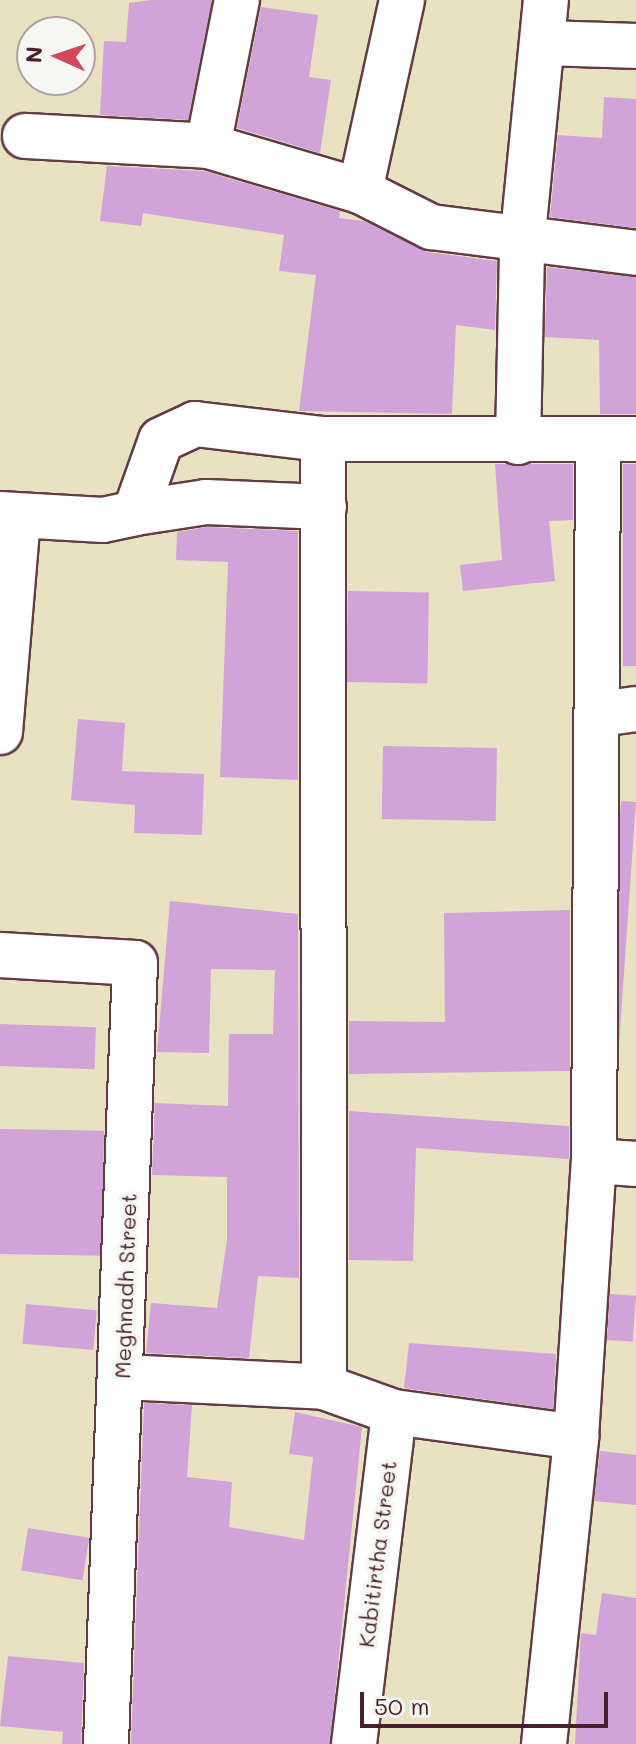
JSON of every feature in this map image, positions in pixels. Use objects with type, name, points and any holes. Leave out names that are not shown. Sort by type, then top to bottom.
[{"type":"street","points":[[208,146],[237,0]]},
{"type":"street","points":[[360,191],[402,0]]},
{"type":"street","points":[[518,442],[522,244],[546,0]]},
{"type":"street","points":[[542,43],[636,46]]},
{"type":"street","points":[[25,136],[208,146],[360,191],[431,227],[522,244],[636,253]]},
{"type":"street","points":[[135,513],[161,440],[174,429],[224,424],[323,439],[617,440],[615,1162],[576,1437],[544,1744]]},
{"type":"street","points":[[323,439],[324,1387]]},
{"type":"street","points":[[0,732],[9,515],[103,520],[206,502],[324,507]]},
{"type":"street","name":"Meghnadh Street","points":[[0,955],[135,963],[123,1377],[106,1744]]},
{"type":"street","points":[[123,1377],[324,1387],[394,1412],[576,1437]]},
{"type":"street","name":"Kabitirtha Street","points":[[354,1744],[394,1412]]},
{"type":"building","points":[[212,0],[188,120],[100,115],[104,41],[126,42],[129,3]]},
{"type":"building","points":[[261,7],[318,15],[309,77],[331,80],[320,153],[237,128]]},
{"type":"building","points":[[604,97],[636,99],[636,228],[550,217],[558,135],[602,138]]},
{"type":"building","points":[[107,166],[204,171],[340,211],[339,218],[364,221],[427,252],[497,261],[495,330],[456,325],[452,414],[299,411],[316,275],[279,271],[284,235],[143,213],[141,226],[100,221]]},
{"type":"building","points":[[547,267],[636,277],[636,414],[600,414],[599,340],[545,337]]},
{"type":"building","points":[[495,464],[573,464],[573,520],[549,521],[555,581],[463,591],[460,565],[502,560]]},
{"type":"building","points":[[623,464],[636,464],[636,666],[623,666]]},
{"type":"building","points":[[207,527],[298,531],[298,780],[220,777],[228,562],[176,560],[177,532]]},
{"type":"building","points":[[348,591],[429,592],[427,683],[346,682]]},
{"type":"building","points":[[78,719],[125,723],[122,771],[204,774],[202,835],[134,833],[135,805],[71,800]]},
{"type":"building","points":[[383,746],[497,748],[496,821],[382,819]]},
{"type":"building","points":[[621,801],[636,802],[619,1043],[604,1042]]},
{"type":"building","points":[[170,901],[298,914],[299,1278],[258,1276],[249,1358],[146,1353],[151,1303],[217,1308],[227,1240],[227,1177],[152,1175],[155,1103],[228,1106],[229,1034],[273,1034],[275,970],[211,969],[209,1053],[157,1052]]},
{"type":"building","points":[[570,910],[570,1071],[349,1074],[349,1021],[445,1022],[444,913]]},
{"type":"building","points":[[0,1024],[96,1027],[94,1069],[0,1066]]},
{"type":"building","points":[[349,1111],[569,1126],[569,1159],[416,1148],[413,1261],[349,1260]]},
{"type":"building","points":[[0,1129],[104,1131],[102,1256],[0,1254]]},
{"type":"building","points":[[610,1294],[636,1296],[633,1342],[607,1340]]},
{"type":"building","points":[[26,1304],[97,1310],[93,1350],[23,1344]]},
{"type":"building","points":[[409,1343],[556,1354],[553,1409],[404,1388]]},
{"type":"building","points":[[144,1403],[192,1405],[187,1477],[232,1482],[229,1527],[304,1540],[313,1457],[289,1454],[295,1412],[362,1427],[330,1744],[131,1744]]},
{"type":"building","points":[[600,1451],[636,1455],[636,1505],[594,1501]]},
{"type":"building","points":[[28,1528],[89,1538],[83,1580],[21,1570]]},
{"type":"building","points":[[602,1593],[636,1598],[636,1744],[575,1744],[581,1633],[596,1635]]},
{"type":"building","points":[[8,1656],[84,1663],[81,1744],[62,1744],[63,1732],[0,1726]]}]
